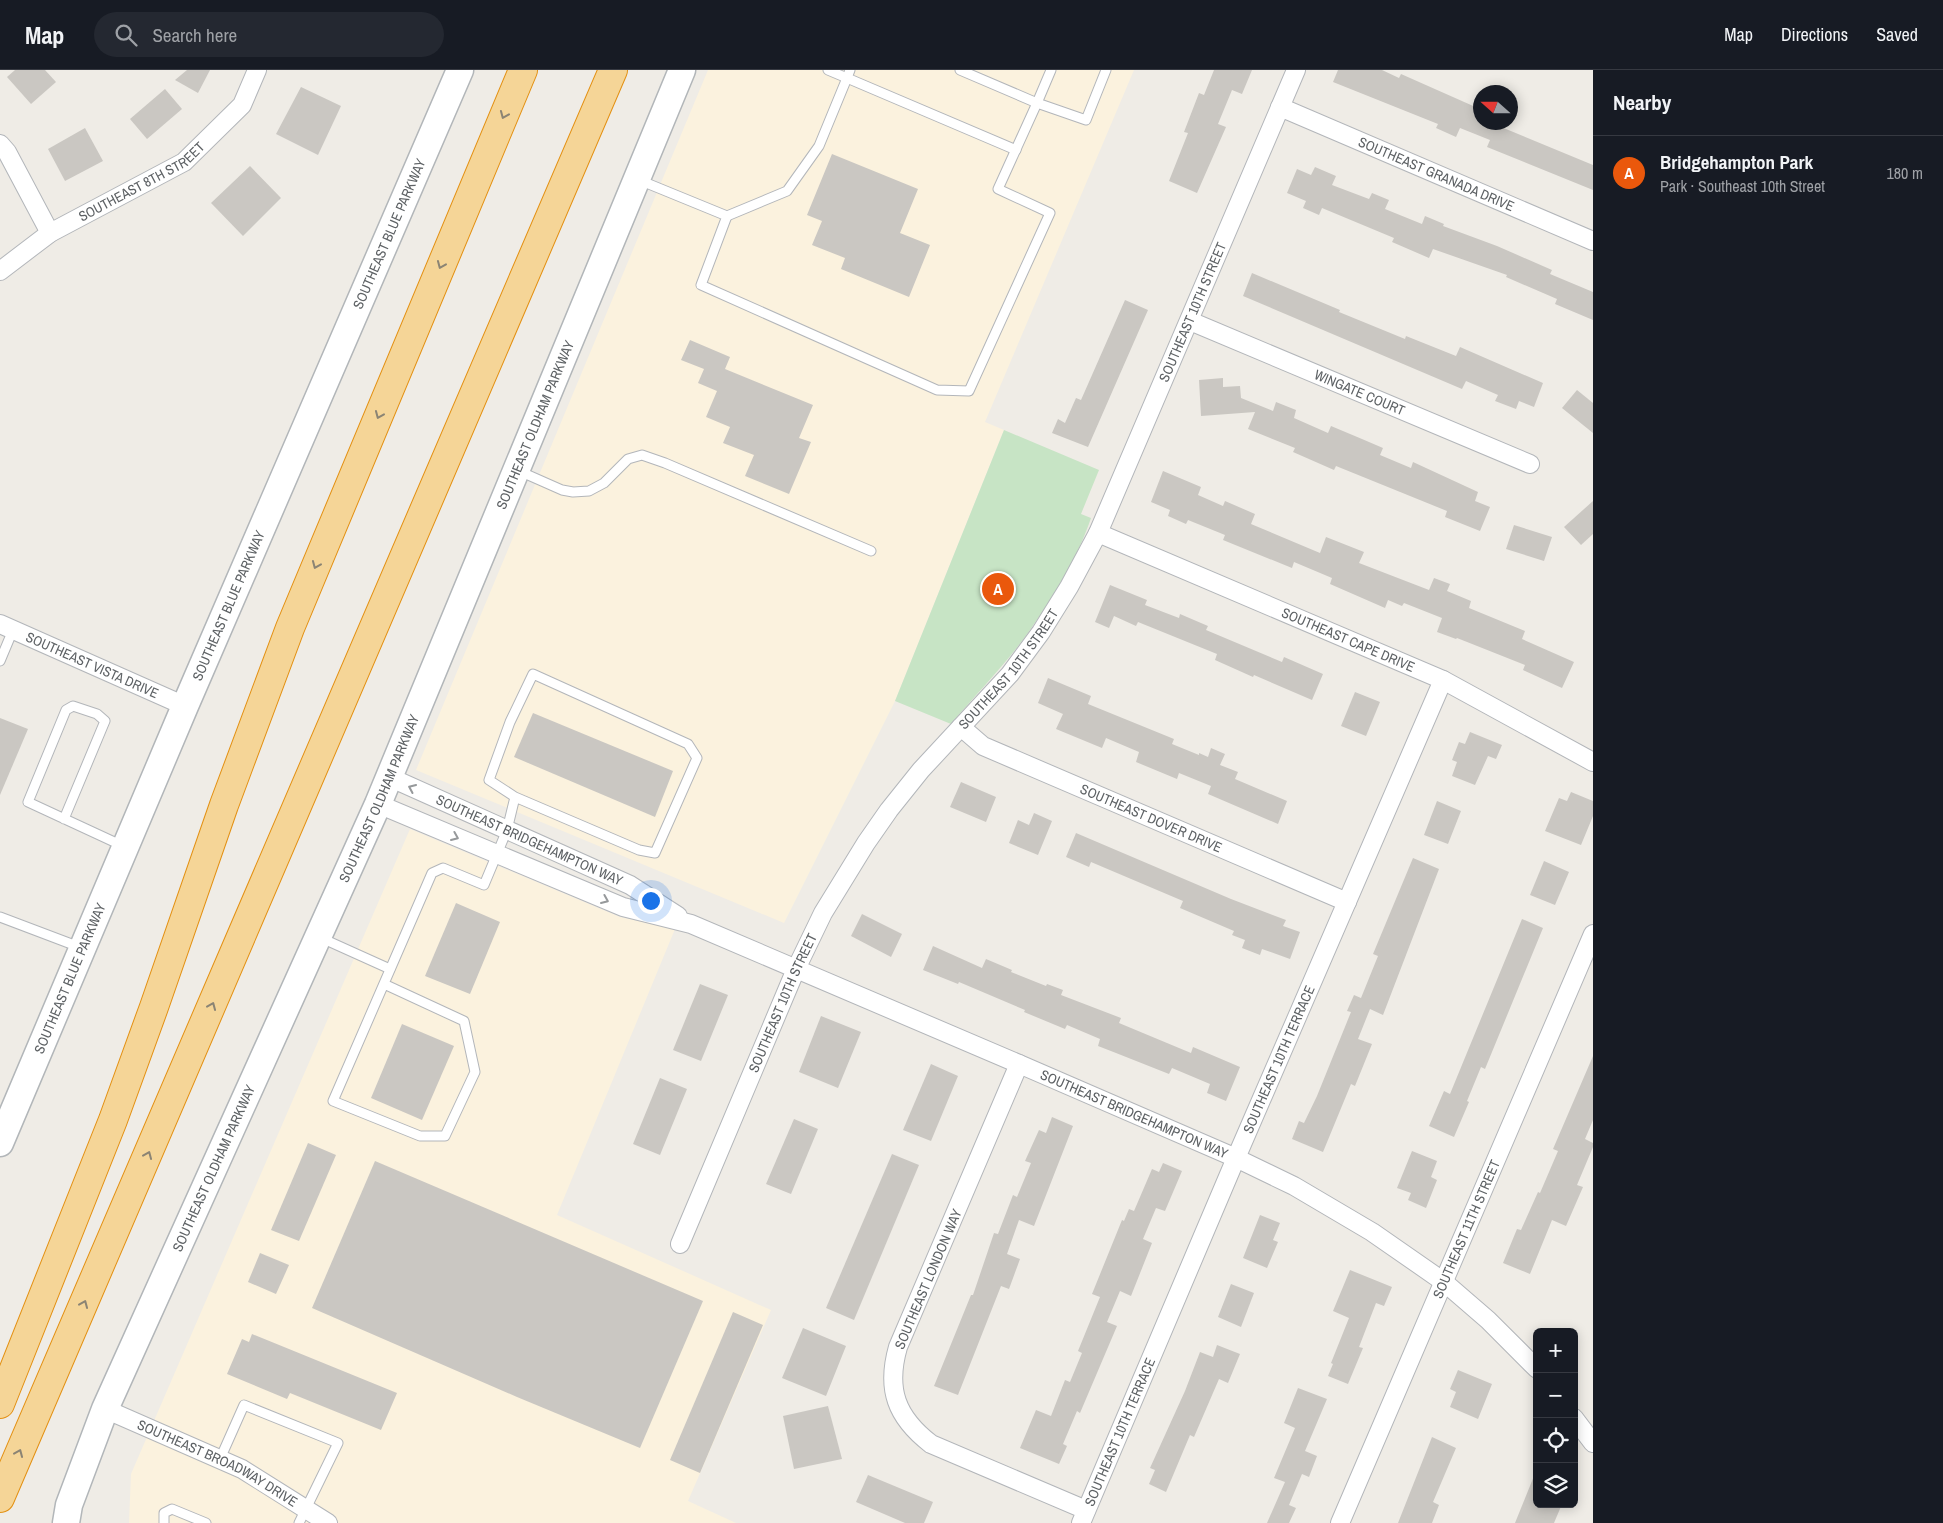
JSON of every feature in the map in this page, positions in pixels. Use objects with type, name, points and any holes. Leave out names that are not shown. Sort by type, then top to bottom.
[{"type":"highway","points":[[0,1404],[113,1120],[227,796],[290,628],[523,70]]},
{"type":"highway","points":[[0,1498],[613,70]]},
{"type":"street","name":"SOUTHEAST 8TH STREET","points":[[0,271],[50,234],[184,162],[242,105],[257,70]]},
{"type":"street","name":"SOUTHEAST BLUE PARKWAY","points":[[0,1143],[185,706],[460,70]]},
{"type":"street","name":"SOUTHEAST OLDHAM PARKWAY","points":[[66,1523],[70,1505],[105,1409],[390,777],[682,70]]},
{"type":"street","name":"SOUTHEAST 10TH STREET","points":[[680,1244],[796,969],[823,912],[866,843],[921,770],[1010,674],[1041,632],[1069,587],[1098,533],[1296,70]]},
{"type":"street","name":"SOUTHEAST GRANADA DRIVE","points":[[1280,107],[1593,241]]},
{"type":"street","points":[[0,144],[7,152],[50,234]]},
{"type":"street","name":"WINGATE COURT","points":[[1190,321],[1530,464]]},
{"type":"street","name":"SOUTHEAST CAPE DRIVE","points":[[1098,533],[1443,680],[1593,762]]},
{"type":"street","name":"SOUTHEAST VISTA DRIVE","points":[[7,627],[185,706]]},
{"type":"street","name":"SOUTHEAST 10TH TERRACE","points":[[1084,1517],[1236,1158],[1443,680]]},
{"type":"street","name":"SOUTHEAST DOVER DRIVE","points":[[961,727],[983,746],[1347,902]]},
{"type":"street","name":"SOUTHEAST BRIDGEHAMPTON WAY","points":[[390,777],[630,884],[691,924]]},
{"type":"street","name":"SOUTHEAST BRIDGEHAMPTON WAY","points":[[378,804],[623,907],[691,924],[1236,1158],[1294,1186],[1335,1209],[1444,1282],[1488,1320],[1533,1365]]},
{"type":"street","name":"SOUTHEAST 11TH STREET","points":[[1340,1523],[1593,934]]},
{"type":"street","name":"SOUTHEAST LONDON WAY","points":[[1019,1064],[898,1347],[893,1365],[894,1388],[900,1411],[914,1432],[931,1444],[1084,1517]]},
{"type":"street","name":"SOUTHEAST BROADWAY DRIVE","points":[[105,1409],[242,1469],[302,1516],[328,1523]]},
{"type":"street","points":[[1578,1423],[1593,1443]]},
{"type":"lane","points":[[828,70],[848,74],[1016,150]]},
{"type":"lane","points":[[960,70],[1086,120],[1106,70]]},
{"type":"lane","points":[[727,216],[701,285],[937,390],[969,391],[1050,213],[998,189],[1051,70]]},
{"type":"lane","points":[[637,179],[727,216],[786,191],[819,146],[848,74]]},
{"type":"lane","points":[[517,470],[562,490],[573,492],[589,491],[604,483],[628,459],[642,455],[871,550]]},
{"type":"lane","points":[[0,661],[7,627]]},
{"type":"lane","points":[[533,674],[688,744],[697,758],[655,853],[639,850],[514,797],[489,780],[510,722],[533,674]]},
{"type":"lane","points":[[64,819],[105,721],[97,714],[74,706],[66,710],[28,802],[64,819],[125,847]]},
{"type":"lane","points":[[384,984],[464,1021],[474,1072],[445,1136],[420,1136],[333,1101],[432,872],[443,868],[484,885],[507,830],[514,797]]},
{"type":"lane","points":[[0,917],[83,948]]},
{"type":"lane","points":[[318,937],[390,969]]},
{"type":"lane","points":[[220,1459],[244,1405],[338,1444],[302,1516]]},
{"type":"lane","points":[[164,1523],[164,1513],[172,1509],[206,1523]]},
{"type":"shaded area","points":[[708,70],[1134,70],[985,422],[1004,430],[895,701],[784,923],[416,770]]},
{"type":"shaded area","points":[[410,829],[620,917],[675,929],[557,1215],[771,1310],[688,1501],[736,1523],[129,1523],[131,1474]]},
{"type":"green space","points":[[1004,430],[1099,470],[1081,514],[1091,518],[1072,562],[1039,617],[1012,654],[951,724],[895,701]]},
{"type":"building","points":[[15,70],[45,70],[56,82],[31,104],[7,77]]},
{"type":"building","points":[[187,70],[210,70],[198,93],[175,80]]},
{"type":"building","points":[[1214,70],[1252,70],[1242,94],[1232,90],[1218,124],[1226,127],[1197,193],[1169,181],[1188,133],[1184,132],[1199,93],[1204,95]]},
{"type":"building","points":[[1338,70],[1382,70],[1399,78],[1401,74],[1473,106],[1473,130],[1508,130],[1593,165],[1593,190],[1487,147],[1490,140],[1460,128],[1456,137],[1436,128],[1438,124],[1333,82]]},
{"type":"building","points":[[301,87],[341,106],[318,155],[276,134]]},
{"type":"building","points":[[165,89],[182,109],[147,139],[130,119]]},
{"type":"building","points":[[85,128],[103,161],[65,181],[48,149]]},
{"type":"building","points":[[832,154],[918,189],[900,233],[930,245],[909,297],[841,269],[845,258],[812,245],[822,221],[807,215]]},
{"type":"building","points":[[250,166],[281,198],[243,236],[211,203]]},
{"type":"building","points":[[1315,167],[1336,176],[1332,185],[1369,199],[1372,193],[1389,200],[1385,209],[1422,224],[1425,216],[1444,224],[1443,226],[1497,246],[1552,270],[1550,274],[1593,292],[1593,320],[1555,304],[1557,299],[1506,277],[1507,275],[1433,249],[1429,258],[1392,242],[1394,238],[1322,208],[1319,215],[1303,208],[1306,201],[1287,193],[1297,169],[1311,175]]},
{"type":"building","points":[[1252,273],[1405,339],[1406,336],[1456,356],[1460,347],[1543,383],[1534,407],[1519,401],[1516,409],[1495,401],[1498,395],[1466,381],[1462,389],[1243,296]]},
{"type":"building","points":[[1125,300],[1148,310],[1088,447],[1052,433],[1058,419],[1065,423],[1076,398],[1081,400]]},
{"type":"building","points":[[690,340],[730,357],[725,369],[813,405],[799,438],[811,442],[789,494],[745,476],[754,455],[723,443],[730,427],[706,417],[717,391],[698,383],[704,369],[681,360]]},
{"type":"building","points":[[1223,378],[1223,387],[1240,386],[1241,398],[1273,411],[1276,402],[1296,410],[1294,418],[1328,433],[1331,426],[1383,448],[1380,455],[1411,468],[1413,462],[1478,492],[1475,501],[1490,507],[1480,531],[1445,517],[1447,511],[1336,466],[1334,470],[1293,452],[1295,448],[1248,429],[1255,412],[1201,416],[1199,380]]},
{"type":"building","points":[[1577,390],[1593,403],[1593,433],[1562,408]]},
{"type":"building","points":[[1163,471],[1201,487],[1198,495],[1223,506],[1225,501],[1255,514],[1251,524],[1320,553],[1326,537],[1364,552],[1359,563],[1429,590],[1434,578],[1450,584],[1447,591],[1471,601],[1469,608],[1525,631],[1522,639],[1574,662],[1562,688],[1523,670],[1525,665],[1437,632],[1442,618],[1404,603],[1402,606],[1388,600],[1385,608],[1330,584],[1332,578],[1294,562],[1292,568],[1223,540],[1225,535],[1188,520],[1186,524],[1168,516],[1170,510],[1151,502]]},
{"type":"building","points":[[1593,501],[1593,534],[1581,545],[1564,527]]},
{"type":"building","points":[[1514,525],[1552,537],[1544,561],[1506,549]]},
{"type":"building","points":[[1110,585],[1147,600],[1145,605],[1179,618],[1180,614],[1208,626],[1206,630],[1282,662],[1284,657],[1323,674],[1312,700],[1215,660],[1217,654],[1138,622],[1136,626],[1114,616],[1109,628],[1095,622]]},
{"type":"building","points":[[1048,678],[1091,696],[1088,704],[1174,739],[1172,744],[1208,757],[1211,748],[1225,754],[1220,765],[1238,772],[1235,779],[1287,801],[1278,824],[1208,794],[1211,786],[1179,773],[1177,779],[1136,762],[1139,752],[1106,738],[1102,748],[1056,729],[1063,714],[1038,703]]},
{"type":"building","points":[[1355,692],[1380,702],[1366,736],[1341,726]]},
{"type":"building","points":[[533,713],[673,771],[655,817],[514,757]]},
{"type":"building","points":[[0,718],[28,729],[0,795]]},
{"type":"building","points":[[1470,732],[1502,745],[1496,759],[1488,756],[1475,785],[1452,776],[1457,762],[1452,760],[1459,742],[1465,744]]},
{"type":"building","points":[[961,782],[996,797],[986,822],[950,807]]},
{"type":"building","points":[[1571,792],[1593,801],[1593,816],[1581,845],[1545,831],[1559,798],[1567,801]]},
{"type":"building","points":[[1437,801],[1461,811],[1448,844],[1424,835]]},
{"type":"building","points":[[1034,813],[1052,821],[1038,855],[1009,843],[1018,820],[1029,825]]},
{"type":"building","points":[[1076,833],[1231,899],[1286,920],[1283,926],[1300,932],[1290,959],[1262,949],[1260,955],[1242,948],[1245,940],[1232,935],[1234,931],[1180,908],[1183,901],[1091,862],[1089,867],[1066,857]]},
{"type":"building","points":[[1413,858],[1439,869],[1383,1015],[1370,1009],[1358,1039],[1372,1044],[1355,1086],[1351,1084],[1323,1152],[1292,1139],[1299,1121],[1304,1123],[1317,1096],[1351,1012],[1347,1011],[1354,995],[1361,998],[1378,956],[1373,954]]},
{"type":"building","points":[[1544,861],[1569,872],[1555,905],[1530,895]]},
{"type":"building","points":[[456,903],[500,922],[470,994],[425,976]]},
{"type":"building","points":[[862,914],[902,934],[891,957],[851,936]]},
{"type":"building","points":[[1522,919],[1543,928],[1485,1069],[1481,1067],[1454,1137],[1429,1126],[1444,1091],[1450,1094]]},
{"type":"building","points":[[933,946],[982,968],[986,959],[1012,970],[1011,972],[1046,986],[1047,984],[1063,990],[1061,995],[1121,1018],[1119,1023],[1191,1053],[1193,1047],[1240,1067],[1226,1101],[1207,1093],[1210,1084],[1172,1068],[1169,1074],[1098,1046],[1100,1039],[1067,1025],[1065,1029],[959,982],[958,984],[923,970]]},
{"type":"building","points":[[700,984],[728,995],[701,1061],[673,1050]]},
{"type":"building","points":[[821,1016],[861,1032],[838,1088],[799,1072]]},
{"type":"building","points":[[402,1024],[454,1046],[422,1120],[371,1098]]},
{"type":"building","points":[[1593,1056],[1593,1120],[1585,1139],[1593,1143],[1593,1147],[1577,1185],[1583,1187],[1566,1226],[1552,1220],[1530,1274],[1503,1263],[1517,1229],[1521,1230],[1538,1192],[1540,1193],[1558,1151],[1553,1149]]},
{"type":"building","points":[[931,1064],[958,1076],[931,1141],[903,1130]]},
{"type":"building","points":[[660,1078],[687,1089],[660,1155],[633,1144]]},
{"type":"building","points":[[1052,1117],[1073,1126],[1034,1226],[1019,1220],[1007,1254],[1020,1259],[1009,1289],[1001,1286],[958,1395],[934,1386],[971,1295],[973,1295],[994,1233],[998,1234],[1013,1195],[1017,1197],[1031,1163],[1025,1161],[1039,1130],[1046,1133]]},
{"type":"building","points":[[794,1119],[818,1129],[791,1194],[766,1184]]},
{"type":"building","points":[[308,1143],[336,1155],[299,1241],[271,1230]]},
{"type":"building","points":[[1412,1151],[1437,1161],[1431,1177],[1437,1180],[1426,1208],[1408,1200],[1411,1193],[1397,1188]]},
{"type":"building","points":[[892,1154],[919,1165],[854,1320],[826,1308]]},
{"type":"building","points":[[375,1161],[703,1301],[640,1448],[312,1308]]},
{"type":"building","points":[[1163,1163],[1182,1171],[1165,1211],[1156,1208],[1143,1239],[1152,1243],[1131,1296],[1120,1291],[1107,1322],[1117,1326],[1080,1413],[1077,1411],[1063,1444],[1067,1446],[1059,1464],[1020,1448],[1036,1410],[1051,1416],[1065,1380],[1070,1382],[1082,1353],[1078,1351],[1100,1297],[1092,1294],[1122,1220],[1124,1221],[1129,1209],[1134,1211],[1152,1169],[1159,1172]]},
{"type":"building","points":[[1260,1215],[1280,1223],[1273,1240],[1278,1242],[1267,1268],[1243,1258]]},
{"type":"building","points":[[260,1253],[289,1265],[276,1294],[248,1282]]},
{"type":"building","points":[[1350,1270],[1392,1287],[1384,1306],[1376,1303],[1359,1347],[1363,1348],[1348,1384],[1328,1376],[1333,1364],[1331,1363],[1349,1318],[1333,1311]]},
{"type":"building","points":[[1231,1284],[1254,1293],[1241,1327],[1218,1317]]},
{"type":"building","points":[[733,1312],[763,1325],[700,1473],[670,1460]]},
{"type":"building","points":[[803,1328],[846,1346],[826,1396],[782,1378]]},
{"type":"building","points":[[252,1334],[397,1393],[381,1430],[290,1393],[287,1399],[227,1374],[242,1339],[249,1342]]},
{"type":"building","points":[[1217,1345],[1240,1354],[1228,1383],[1219,1379],[1194,1437],[1190,1435],[1166,1492],[1149,1484],[1155,1470],[1150,1468],[1185,1391],[1200,1352],[1213,1357]]},
{"type":"building","points":[[1458,1370],[1492,1384],[1478,1419],[1450,1407],[1456,1392],[1450,1389]]},
{"type":"building","points":[[1298,1388],[1327,1399],[1305,1451],[1317,1456],[1309,1477],[1302,1474],[1289,1505],[1296,1508],[1289,1523],[1267,1523],[1285,1482],[1274,1478],[1295,1428],[1284,1423]]},
{"type":"building","points":[[828,1406],[842,1459],[794,1469],[783,1416]]},
{"type":"building","points":[[1432,1437],[1456,1448],[1433,1502],[1439,1505],[1432,1523],[1398,1523]]},
{"type":"building","points":[[868,1475],[933,1502],[924,1523],[905,1523],[856,1502]]},
{"type":"building","points":[[1533,1478],[1533,1508],[1560,1508],[1554,1523],[1515,1523]]},
{"type":"place","name":"Bridgehampton Park","points":[[998,589]]}]
